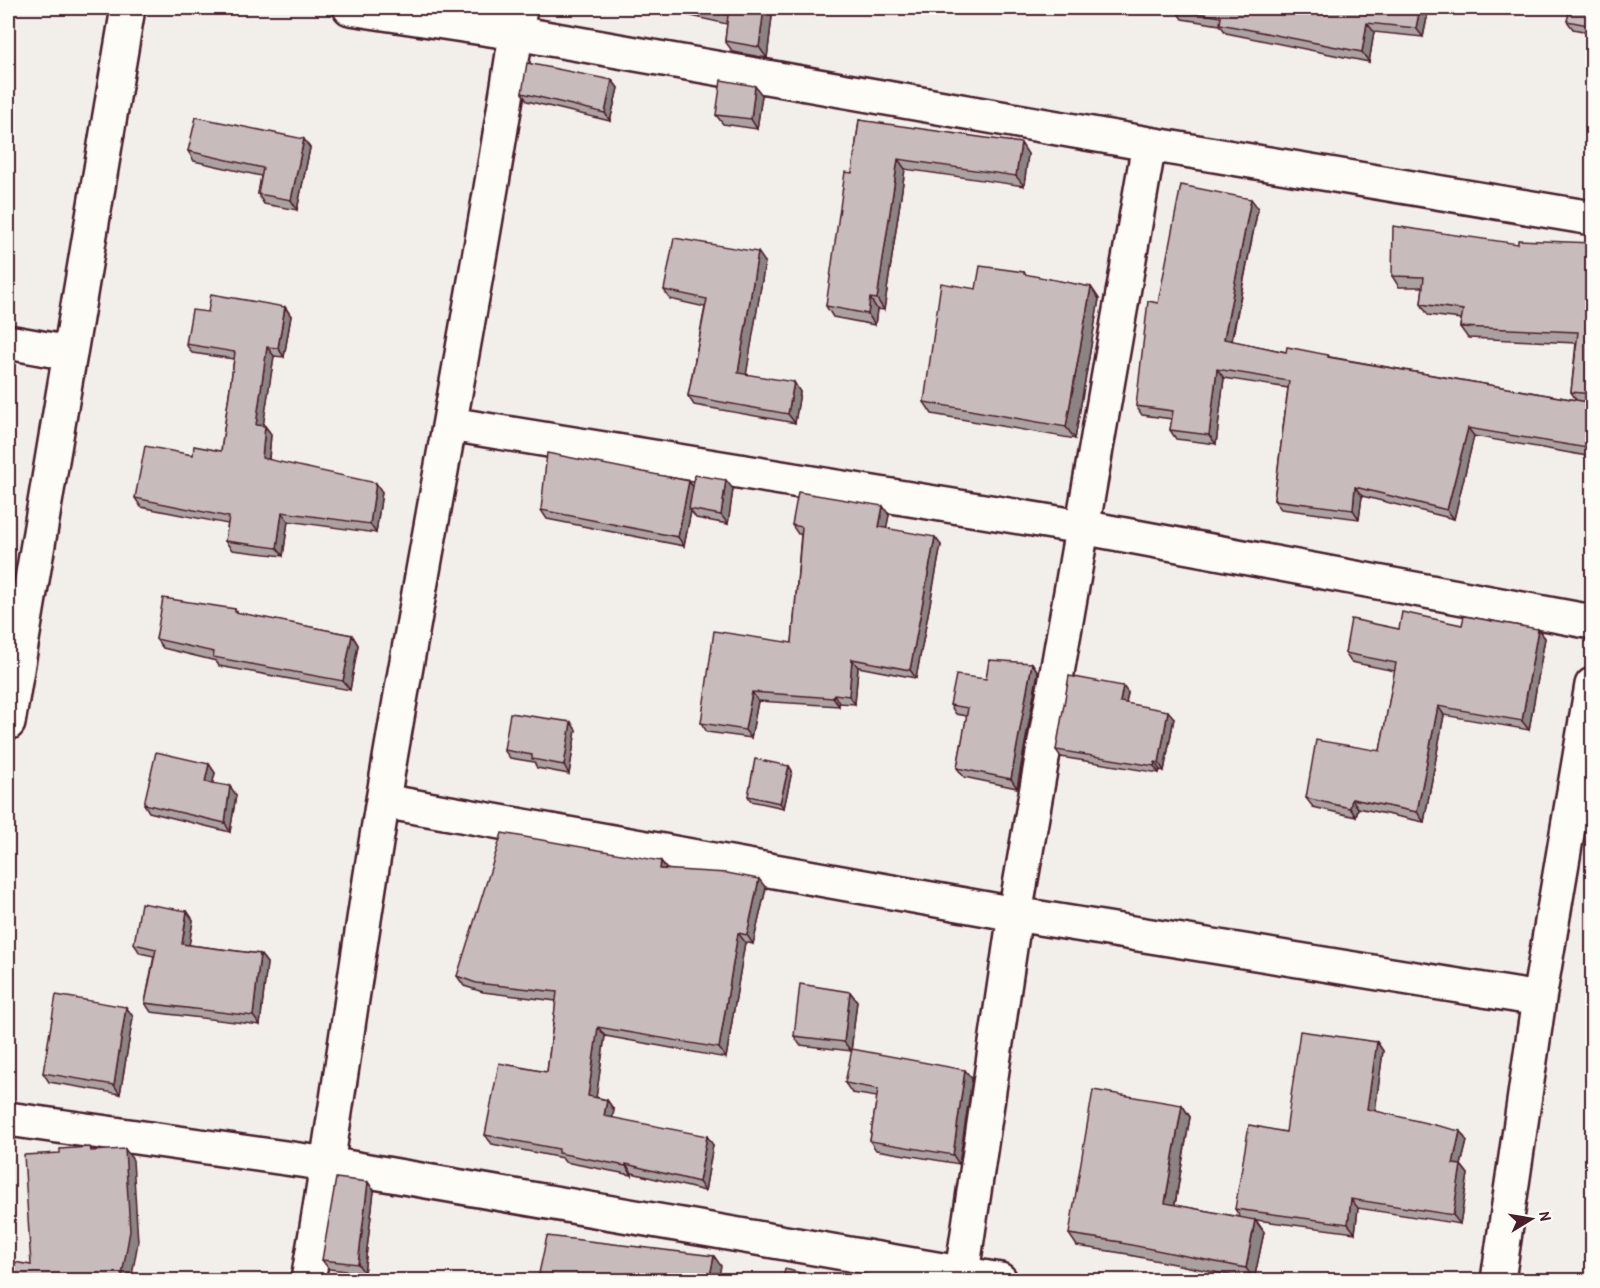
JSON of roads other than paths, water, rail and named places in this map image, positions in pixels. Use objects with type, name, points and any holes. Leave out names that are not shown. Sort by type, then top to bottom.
[{"type":"street","points":[[8,723],[128,8]]},
{"type":"street","points":[[350,8],[518,20],[1149,144],[1593,218]]},
{"type":"street","points":[[308,1281],[383,801],[450,424],[518,20]]},
{"type":"street","points":[[962,1277],[1015,914],[1149,144]]},
{"type":"street","points":[[8,342],[69,353]]},
{"type":"street","points":[[450,424],[1082,527],[1593,622]]},
{"type":"street","points":[[1498,1281],[1539,999],[1593,685]]},
{"type":"street","points":[[383,801],[1015,914],[1539,999]]},
{"type":"street","points":[[8,1119],[328,1164],[962,1277],[1000,1281]]}]
